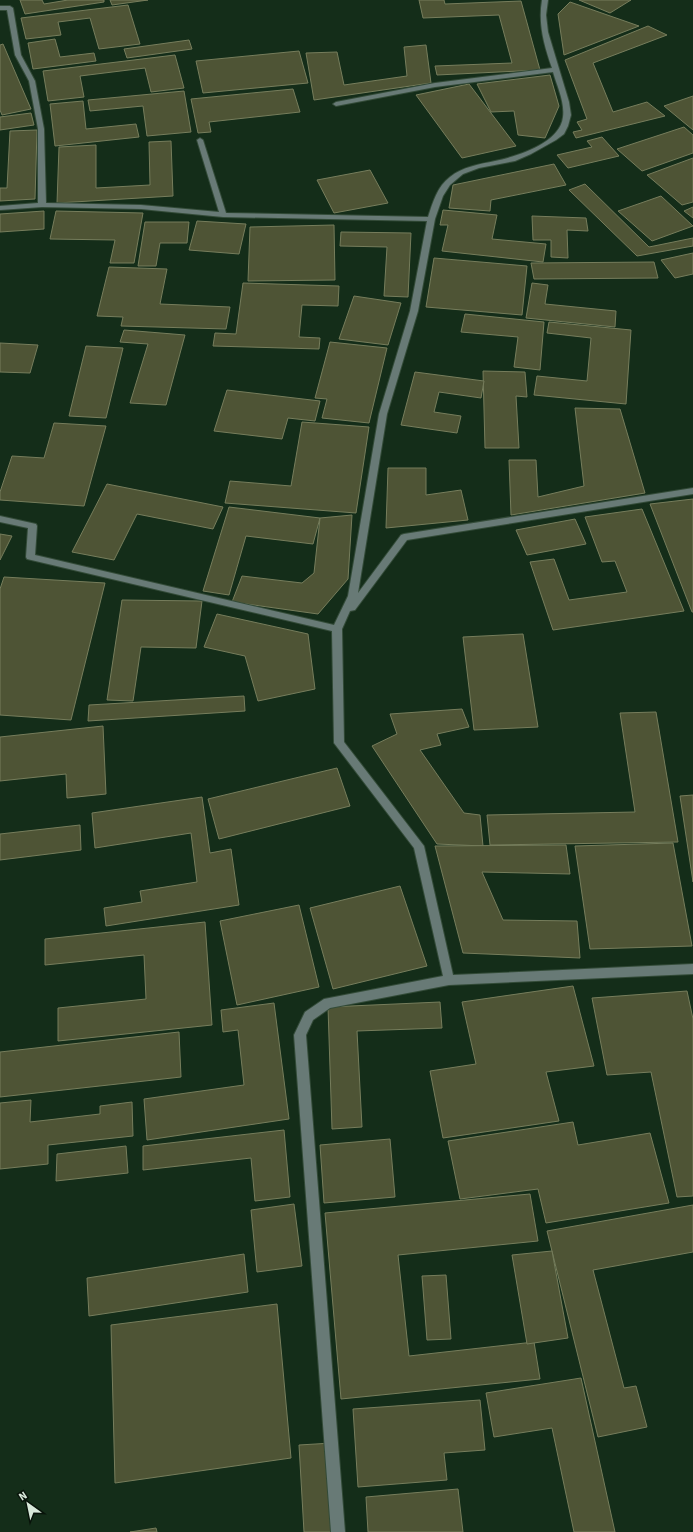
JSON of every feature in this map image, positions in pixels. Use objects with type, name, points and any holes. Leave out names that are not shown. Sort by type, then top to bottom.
[{"type":"street","points":[[449,980],[419,846],[339,743],[336,629],[353,596],[383,414],[414,312],[431,219],[442,192],[448,183],[459,174],[512,159],[530,152],[550,142],[560,134],[565,126],[568,116],[565,100],[545,38],[542,8],[545,0]]},
{"type":"street","points":[[0,8],[10,8],[18,55],[32,81],[41,129],[42,205]]},
{"type":"street","points":[[336,104],[435,85],[555,70]]},
{"type":"street","points":[[200,140],[223,215]]},
{"type":"street","points":[[0,208],[42,205],[141,207],[223,215],[431,219]]},
{"type":"street","points":[[336,629],[404,537],[693,491]]},
{"type":"street","points":[[0,519],[34,526],[30,557],[336,629]]},
{"type":"street","points":[[338,1532],[300,1035],[309,1016],[328,1003],[449,980],[693,969]]},
{"type":"building","points":[[20,0],[42,0],[44,4],[68,0],[104,0],[104,2],[25,14]]},
{"type":"building","points":[[110,0],[148,0],[112,5]]},
{"type":"building","points":[[419,0],[444,0],[445,4],[521,1],[540,70],[437,75],[435,66],[512,63],[499,15],[423,18]]},
{"type":"building","points":[[579,0],[631,0],[610,13]]},
{"type":"building","points":[[570,2],[639,26],[564,55],[558,14]]},
{"type":"building","points":[[128,5],[140,44],[99,49],[90,18],[58,22],[61,35],[26,39],[21,18]]},
{"type":"building","points":[[648,26],[667,35],[593,63],[613,112],[647,102],[665,116],[576,138],[573,132],[582,130],[577,122],[587,119],[565,60]]},
{"type":"building","points":[[55,39],[60,57],[94,53],[96,61],[33,69],[28,43]]},
{"type":"building","points":[[189,40],[192,49],[127,58],[124,49]]},
{"type":"building","points":[[3,44],[31,109],[2,115],[0,110],[0,45]]},
{"type":"building","points":[[426,45],[431,83],[314,100],[306,53],[337,52],[344,85],[407,76],[404,47]]},
{"type":"building","points":[[299,51],[308,83],[203,93],[196,61]]},
{"type":"building","points":[[175,55],[184,88],[151,92],[145,68],[80,76],[84,97],[48,101],[43,71]]},
{"type":"building","points":[[550,75],[559,106],[545,138],[518,135],[514,111],[491,112],[477,84]]},
{"type":"building","points":[[469,84],[516,146],[462,158],[416,95]]},
{"type":"building","points":[[293,89],[300,112],[209,122],[211,132],[198,133],[191,99]]},
{"type":"building","points":[[184,91],[191,132],[147,136],[143,106],[90,111],[88,100]]},
{"type":"building","points":[[693,96],[693,130],[664,106]]},
{"type":"building","points":[[83,101],[86,129],[136,124],[139,137],[55,146],[50,104]]},
{"type":"building","points":[[31,113],[34,125],[0,130],[0,117]]},
{"type":"building","points":[[684,127],[693,135],[693,153],[642,171],[617,149]]},
{"type":"building","points":[[37,130],[35,199],[0,201],[0,188],[7,188],[10,131]]},
{"type":"building","points":[[602,137],[619,156],[568,168],[557,155],[592,147],[587,141]]},
{"type":"building","points":[[171,141],[173,196],[57,203],[59,147],[96,145],[96,188],[150,185],[149,142]]},
{"type":"building","points":[[693,158],[693,202],[682,205],[647,175]]},
{"type":"building","points":[[554,164],[566,185],[491,200],[490,211],[449,208],[453,185]]},
{"type":"building","points":[[370,170],[388,203],[334,213],[317,180]]},
{"type":"building","points":[[585,184],[649,247],[693,238],[693,246],[637,256],[569,190]]},
{"type":"building","points":[[661,196],[693,226],[652,241],[618,211]]},
{"type":"building","points":[[693,207],[693,218],[684,211]]},
{"type":"building","points":[[443,210],[497,215],[492,239],[546,244],[543,262],[442,251],[448,225],[440,225]]},
{"type":"building","points":[[44,211],[44,229],[0,232],[0,214]]},
{"type":"building","points":[[56,211],[143,213],[134,263],[110,263],[115,240],[50,239]]},
{"type":"building","points":[[532,216],[586,218],[588,231],[567,230],[568,258],[551,257],[551,240],[533,240]]},
{"type":"building","points":[[197,221],[246,224],[239,254],[189,250]]},
{"type":"building","points":[[145,222],[189,222],[187,243],[160,243],[156,266],[138,266]]},
{"type":"building","points":[[334,225],[335,280],[248,281],[250,227]]},
{"type":"building","points":[[341,232],[411,233],[408,297],[384,296],[387,247],[340,246]]},
{"type":"building","points":[[693,253],[693,274],[675,278],[661,260]]},
{"type":"building","points":[[434,258],[527,266],[522,315],[426,307]]},
{"type":"building","points":[[654,262],[658,278],[534,279],[531,263]]},
{"type":"building","points":[[109,267],[167,269],[160,304],[230,307],[226,329],[121,326],[123,317],[97,316]]},
{"type":"building","points":[[243,283],[339,286],[338,306],[302,305],[299,337],[320,338],[319,349],[213,346],[215,333],[236,334]]},
{"type":"building","points":[[532,283],[548,285],[545,304],[616,311],[615,327],[526,318]]},
{"type":"building","points":[[354,296],[401,303],[388,345],[339,339]]},
{"type":"building","points":[[465,314],[544,322],[540,370],[514,367],[518,337],[461,332]]},
{"type":"building","points":[[549,322],[631,330],[626,404],[534,395],[537,376],[587,381],[591,338],[547,333]]},
{"type":"building","points":[[124,330],[185,335],[166,405],[130,403],[148,344],[120,342]]},
{"type":"building","points":[[330,342],[387,348],[369,423],[322,418],[327,399],[315,398]]},
{"type":"building","points":[[0,343],[38,345],[30,373],[0,372]]},
{"type":"building","points":[[86,346],[123,348],[106,418],[69,416]]},
{"type":"building","points":[[483,371],[525,372],[527,397],[516,396],[519,448],[485,448]]},
{"type":"building","points":[[415,372],[484,381],[481,398],[439,392],[434,412],[461,416],[457,433],[401,425]]},
{"type":"building","points":[[227,390],[320,401],[315,421],[288,418],[282,439],[214,431]]},
{"type":"building","points":[[575,408],[620,409],[645,493],[511,515],[509,460],[536,460],[538,497],[584,486]]},
{"type":"building","points":[[302,422],[369,427],[356,513],[225,503],[230,481],[291,486]]},
{"type":"building","points":[[54,423],[106,426],[84,506],[0,500],[0,492],[12,456],[44,458]]},
{"type":"building","points":[[388,468],[426,468],[426,495],[461,490],[468,520],[386,528]]},
{"type":"building","points":[[107,484],[223,507],[213,529],[137,514],[114,560],[72,552]]},
{"type":"building","points":[[693,499],[693,612],[692,612],[650,504]]},
{"type":"building","points":[[229,507],[320,518],[313,544],[246,536],[229,595],[203,591]]},
{"type":"building","points":[[642,509],[684,611],[553,630],[530,562],[554,559],[569,600],[627,592],[615,561],[602,562],[585,517]]},
{"type":"building","points":[[352,515],[348,579],[318,614],[232,602],[242,576],[302,583],[314,573],[320,518]]},
{"type":"building","points":[[575,519],[586,544],[527,555],[516,530]]},
{"type":"building","points":[[0,534],[12,536],[0,560]]},
{"type":"building","points":[[4,577],[105,583],[71,720],[0,715],[0,589]]},
{"type":"building","points":[[122,600],[202,601],[196,648],[141,647],[133,701],[107,700]]},
{"type":"building","points":[[217,614],[308,634],[315,689],[258,701],[245,656],[204,647]]},
{"type":"building","points":[[523,634],[538,727],[474,730],[463,637]]},
{"type":"building","points":[[244,696],[245,711],[88,721],[89,705]]},
{"type":"building","points":[[462,709],[469,727],[437,734],[441,745],[420,750],[464,813],[480,815],[483,846],[437,844],[372,746],[397,734],[390,714]]},
{"type":"building","points":[[656,712],[678,842],[490,845],[487,815],[635,812],[620,713]]},
{"type":"building","points":[[103,726],[106,794],[67,798],[66,774],[0,781],[0,737]]},
{"type":"building","points":[[337,768],[350,806],[219,839],[208,799]]},
{"type":"building","points":[[693,795],[693,882],[680,796]]},
{"type":"building","points":[[202,797],[210,853],[231,849],[239,905],[106,926],[104,908],[142,902],[140,891],[197,882],[191,833],[95,848],[92,813]]},
{"type":"building","points":[[80,825],[81,850],[0,860],[0,834]]},
{"type":"building","points":[[673,843],[692,946],[590,949],[575,846]]},
{"type":"building","points":[[566,845],[570,874],[482,872],[503,920],[577,921],[580,958],[463,953],[435,846]]},
{"type":"building","points":[[400,886],[427,966],[333,989],[310,908]]},
{"type":"building","points":[[299,905],[319,987],[237,1005],[220,921]]},
{"type":"building","points":[[205,922],[212,1025],[58,1041],[58,1008],[146,999],[144,955],[45,965],[45,939]]},
{"type":"building","points":[[573,986],[594,1066],[546,1072],[559,1121],[443,1138],[430,1071],[476,1064],[462,1002]]},
{"type":"building","points":[[687,991],[693,1019],[693,1196],[677,1197],[651,1072],[607,1075],[592,998]]},
{"type":"building","points":[[440,1002],[442,1028],[357,1031],[362,1127],[332,1129],[328,1007]]},
{"type":"building","points":[[274,1003],[289,1119],[147,1140],[144,1099],[244,1085],[238,1030],[223,1032],[221,1010]]},
{"type":"building","points":[[179,1032],[181,1077],[0,1097],[0,1052]]},
{"type":"building","points":[[31,1100],[30,1122],[100,1114],[100,1106],[132,1102],[133,1136],[48,1145],[48,1164],[0,1169],[0,1103]]},
{"type":"building","points":[[573,1122],[578,1145],[650,1133],[669,1203],[546,1223],[538,1189],[460,1199],[448,1141]]},
{"type":"building","points":[[284,1130],[290,1197],[255,1201],[251,1158],[143,1170],[143,1146]]},
{"type":"building","points":[[390,1139],[395,1197],[324,1203],[320,1145]]},
{"type":"building","points":[[126,1146],[128,1173],[56,1181],[57,1154]]},
{"type":"building","points":[[530,1194],[538,1241],[398,1255],[409,1356],[534,1342],[540,1379],[341,1399],[325,1213]]},
{"type":"building","points":[[294,1204],[302,1266],[257,1272],[251,1210]]},
{"type":"building","points":[[693,1205],[693,1252],[593,1270],[624,1388],[636,1386],[647,1427],[598,1437],[547,1231]]},
{"type":"building","points":[[552,1251],[568,1338],[527,1344],[512,1255]]},
{"type":"building","points":[[244,1254],[248,1292],[89,1316],[87,1278]]},
{"type":"building","points":[[446,1275],[451,1339],[427,1340],[422,1276]]},
{"type":"building","points":[[277,1304],[291,1458],[115,1483],[111,1325]]},
{"type":"building","points":[[581,1378],[615,1532],[574,1532],[552,1428],[494,1437],[486,1393]]},
{"type":"building","points":[[480,1400],[485,1450],[444,1453],[447,1480],[358,1487],[353,1409]]},
{"type":"building","points":[[332,1443],[338,1532],[304,1532],[299,1445]]},
{"type":"building","points":[[458,1489],[463,1532],[368,1532],[366,1497]]},
{"type":"building","points":[[156,1528],[157,1532],[130,1532]]}]
